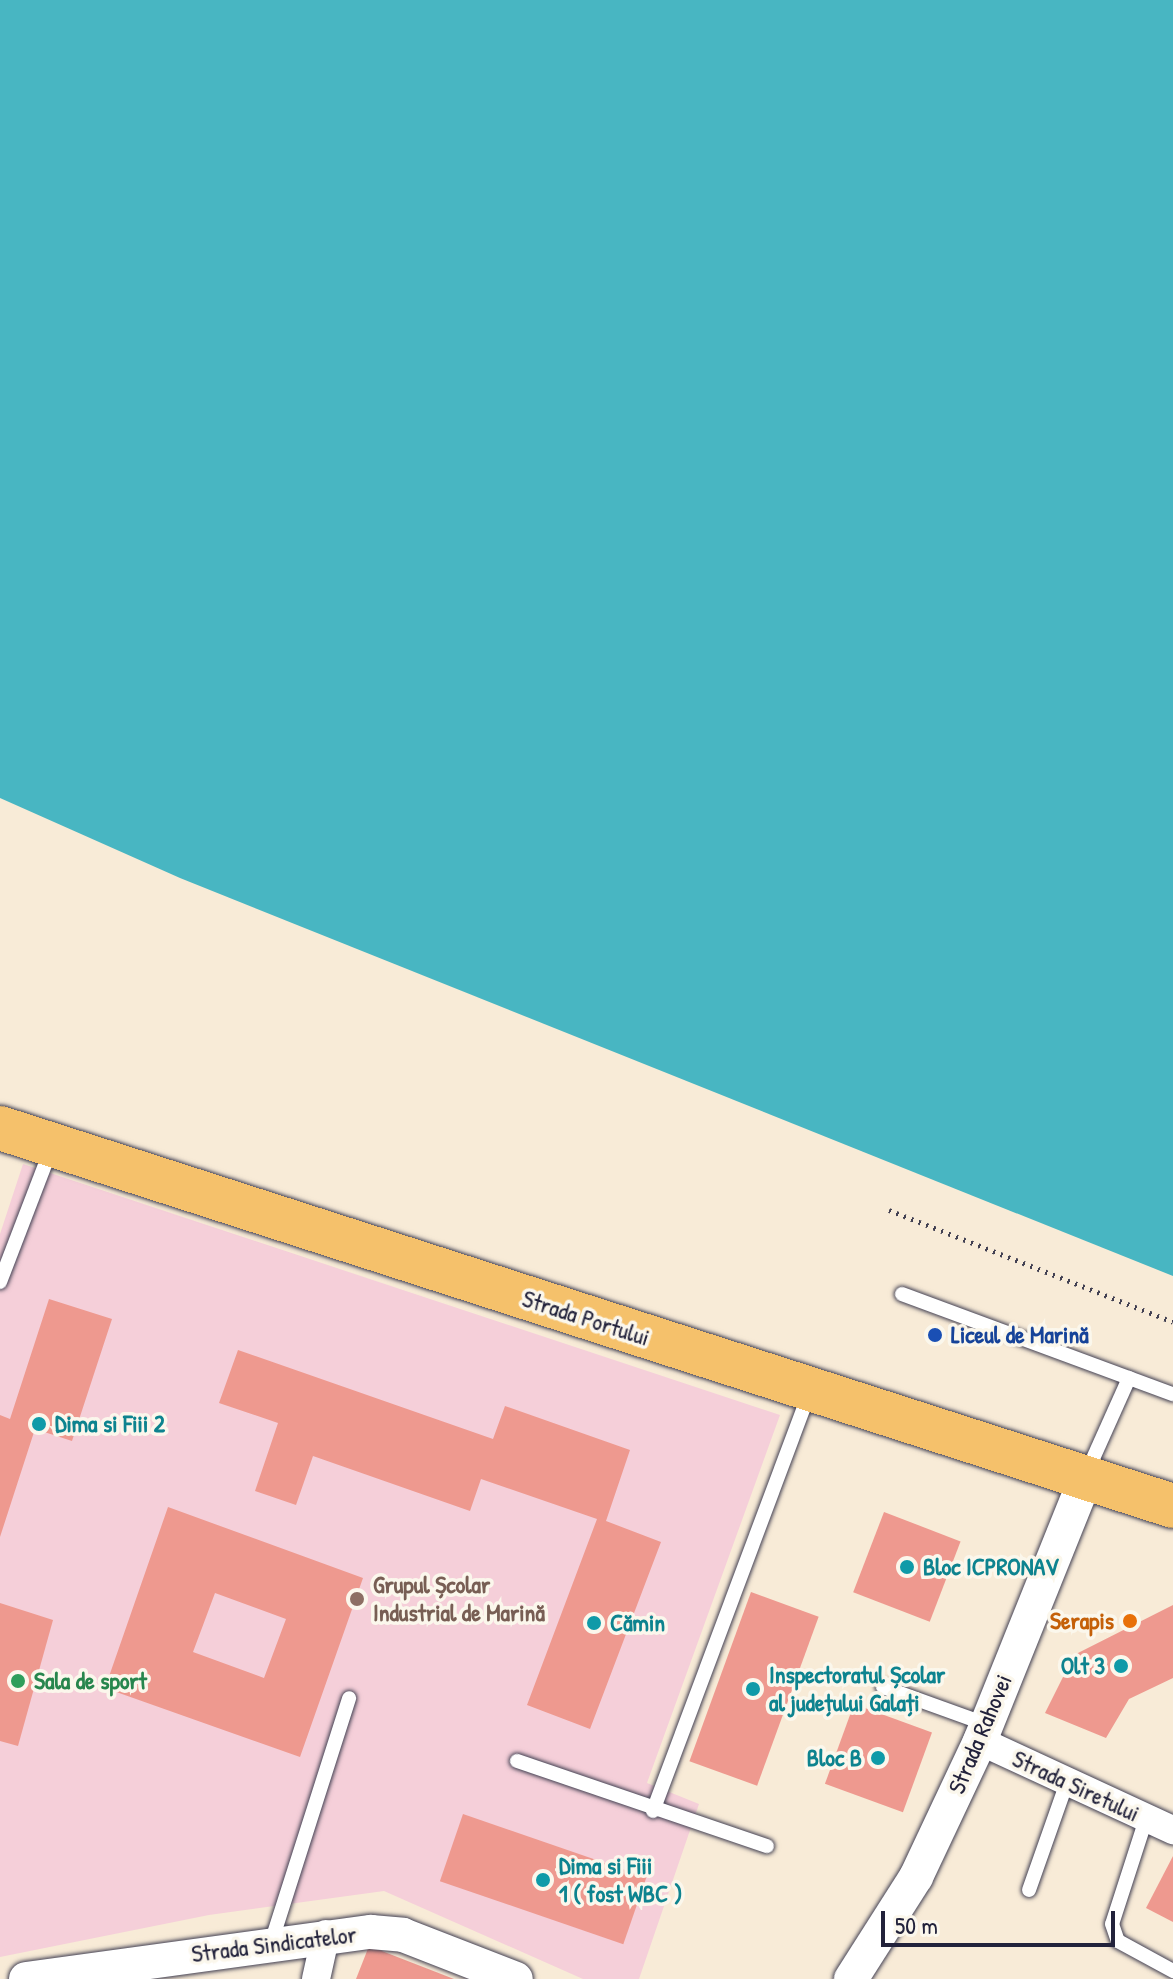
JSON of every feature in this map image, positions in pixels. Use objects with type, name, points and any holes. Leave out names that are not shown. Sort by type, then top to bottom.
[{"type":"main road","name":"Strada Portului","points":[[0,1128],[1173,1506]]},
{"type":"street","name":"Strada Rahovei","points":[[851,1979],[916,1877],[983,1733],[1086,1477]]},
{"type":"street","name":"Strada Siretului","points":[[983,1733],[1067,1782],[1173,1830]]},
{"type":"street","name":"Strada Sindicatelor","points":[[26,1979],[326,1934],[403,1935],[516,1979]]},
{"type":"street","points":[[316,1979],[326,1934]]},
{"type":"lane","points":[[0,1282],[52,1145]]},
{"type":"lane","points":[[902,1294],[1173,1394]]},
{"type":"lane","points":[[1086,1477],[1129,1378]]},
{"type":"lane","points":[[653,1811],[810,1390]]},
{"type":"lane","points":[[883,1687],[983,1733]]},
{"type":"lane","points":[[271,1943],[349,1698]]},
{"type":"lane","points":[[517,1761],[653,1811],[767,1846]]},
{"type":"lane","points":[[1029,1890],[1067,1782]]},
{"type":"lane","points":[[1146,1819],[1112,1924],[1118,1941],[1173,1971]]},
{"type":"path","points":[[889,1210],[1173,1322]]},
{"type":"shaded area","name":"Grupul Școlar Industrial de Marină","points":[[23,1164],[780,1415],[647,1783],[699,1804],[639,1979],[583,1979],[384,1891],[209,1915],[0,1957],[0,1234]]},
{"type":"water","points":[[0,0],[1173,0],[1173,1276],[180,878],[0,798]]},
{"type":"building","name":"Dima si Fiii 2","points":[[49,1299],[112,1319],[72,1441],[35,1429],[0,1537],[0,1415],[10,1419]]},
{"type":"building","points":[[238,1350],[493,1439],[505,1406],[630,1450],[606,1521],[661,1542],[590,1729],[527,1705],[597,1519],[481,1479],[470,1511],[313,1456],[296,1505],[255,1491],[278,1423],[219,1403]]},
{"type":"building","points":[[168,1507],[363,1578],[300,1757],[105,1688]],"holes":[[[215,1593],[286,1619],[264,1678],[193,1652]]]},
{"type":"building","name":"Bloc ICPRONAV","points":[[884,1512],[961,1541],[930,1622],[853,1592]]},
{"type":"building","name":"Inspectoratul Școlar al județului Galați","points":[[751,1592],[819,1617],[757,1786],[689,1761]]},
{"type":"building","name":"Sala de sport","points":[[0,1603],[53,1620],[18,1746],[0,1741]]},
{"type":"building","name":"Olt 3","points":[[1173,1605],[1173,1678],[1129,1699],[1106,1738],[1045,1713],[1074,1655]]},
{"type":"building","name":"Bloc B","points":[[854,1704],[932,1732],[903,1812],[825,1784]]},
{"type":"building","name":"Dima si Fiii 1 ( fost WBC )","points":[[463,1814],[646,1877],[623,1944],[440,1881]]},
{"type":"building","points":[[1173,1856],[1173,1922],[1146,1908]]},
{"type":"building","points":[[369,1946],[454,1979],[356,1979]]},
{"type":"place","name":"Liceul de Marină","points":[[935,1335]]},
{"type":"place","name":"Dima si Fiii 2","points":[[39,1424]]},
{"type":"place","name":"Bloc ICPRONAV","points":[[907,1567]]},
{"type":"place","name":"Grupul Școlar Industrial de Marină","points":[[357,1599]]},
{"type":"place","name":"Serapis","points":[[1130,1621]]},
{"type":"place","name":"Cămin","points":[[594,1623]]},
{"type":"place","name":"Olt 3","points":[[1121,1666]]},
{"type":"place","name":"Sala de sport","points":[[18,1681]]},
{"type":"place","name":"Inspectoratul Școlar al județului Galați","points":[[753,1689]]},
{"type":"place","name":"Bloc B","points":[[878,1758]]},
{"type":"place","name":"Dima si Fiii 1 ( fost WBC )","points":[[543,1880]]}]
